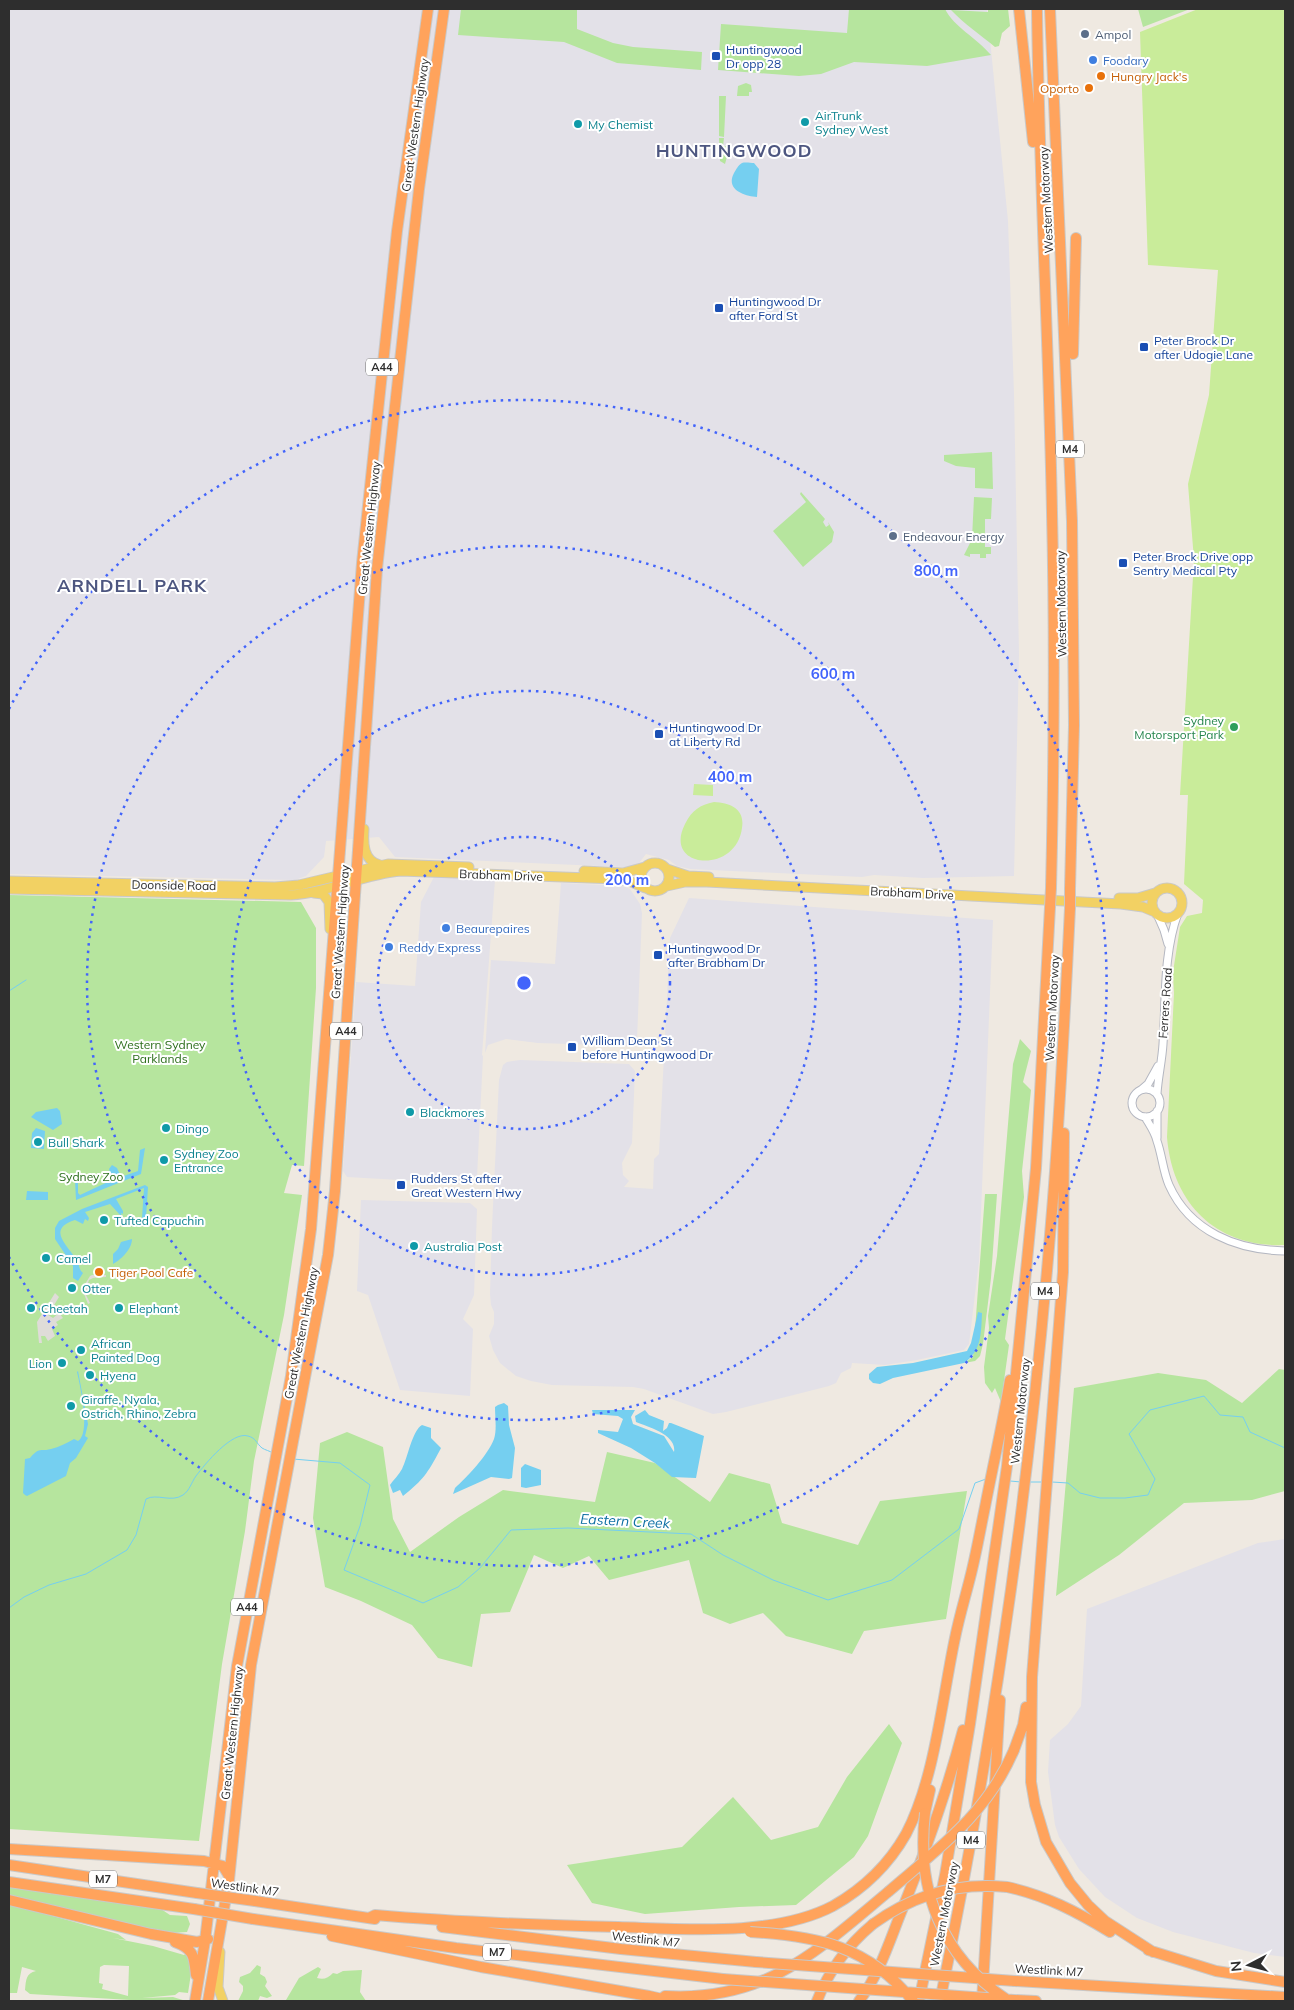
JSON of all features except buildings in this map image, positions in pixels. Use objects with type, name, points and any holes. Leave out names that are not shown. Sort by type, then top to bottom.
[{"type":"highway","name":"Great Western Highway","points":[[195,2001],[205,1941],[237,1666],[291,1376],[311,1229],[361,572],[397,230],[428,9]]},
{"type":"highway","name":"Great Western Highway","points":[[208,2001],[229,1880],[251,1665],[328,1255],[335,1183],[377,569],[414,232],[444,9]]},
{"type":"highway","points":[[1019,9],[1036,172],[1040,176]]},
{"type":"highway","name":"Western Motorway","points":[[919,2001],[945,1875],[970,1724],[1003,1498],[1036,1168],[1051,888],[1054,709],[1053,558],[1040,176],[1037,9]]},
{"type":"highway","name":"Western Motorway","points":[[940,2001],[979,1795],[1022,1500],[1048,1264],[1059,1114],[1070,908],[1074,659],[1070,443],[1050,9]]},
{"type":"highway","points":[[397,230],[414,232]]},
{"type":"highway","points":[[1070,443],[1074,394],[1073,338],[1076,238]]},
{"type":"highway","points":[[1059,1114],[1064,1121],[1064,1272],[1032,1677],[1031,1782],[1035,1805],[1046,1842],[1066,1878],[1088,1905],[1113,1927],[1153,1952]]},
{"type":"highway","points":[[369,1918],[375,1915],[516,1925],[705,1929],[766,1926],[799,1919],[816,1913],[832,1906],[858,1890],[890,1858],[905,1835],[921,1797],[970,1580],[1012,1367],[1018,1362]]},
{"type":"highway","points":[[970,1580],[953,1687],[926,1813],[923,1843],[924,1864],[928,1889],[939,1921],[950,1942],[965,1964],[987,1985],[1012,2001]]},
{"type":"highway","points":[[649,1996],[678,1997],[714,1994],[734,1991],[765,1981],[821,1947],[888,1892],[949,1840],[980,1809],[1000,1778],[1014,1750],[1023,1725],[1032,1677]]},
{"type":"highway","points":[[982,2001],[1001,1691],[997,1678]]},
{"type":"highway","points":[[865,2001],[873,1977],[935,1827],[963,1730],[970,1724]]},
{"type":"highway","points":[[9,1849],[214,1862],[226,1868],[229,1880]]},
{"type":"highway","points":[[112,1855],[156,1854],[210,1857],[216,1851]]},
{"type":"highway","name":"Westlink M7","points":[[9,1865],[369,1918],[594,1946],[756,1962],[1015,1981],[1285,1997]]},
{"type":"highway","name":"M7","points":[[9,1882],[456,1948],[723,1979],[1012,2001],[1036,2001]]},
{"type":"highway","points":[[818,2001],[829,1974],[842,1955],[873,1924],[901,1906],[931,1893],[966,1886],[1006,1887],[1025,1891],[1061,1904],[1144,1949],[1195,1966],[1285,1982]]},
{"type":"highway","points":[[9,1900],[151,1934],[197,1942],[205,1941],[214,1933],[225,1904]]},
{"type":"highway","points":[[271,1921],[277,1926],[396,1948],[481,1967],[671,2001]]},
{"type":"highway","points":[[705,1929],[708,1931],[750,1932],[806,1937],[847,1950],[886,1974],[914,2001]]},
{"type":"highway","points":[[151,1934],[184,1945],[190,1951],[194,1958],[198,1986]]},
{"type":"highway","points":[[984,1972],[992,2001]]},
{"type":"highway","points":[[859,2001],[873,1977]]},
{"type":"main road","points":[[361,801],[365,816],[365,849],[370,861],[380,865]]},
{"type":"main road","name":"Brabham Drive","points":[[356,874],[380,865],[396,863],[623,873],[646,867]]},
{"type":"main road","points":[[657,863],[667,869],[670,878],[667,886],[656,892],[645,888],[641,877],[646,867],[657,863]]},
{"type":"main road","name":"Brabham Drive","points":[[667,869],[688,876],[1126,898],[1138,898],[1155,893]]},
{"type":"main road","name":"Brabham Drive","points":[[356,874],[401,871],[617,879],[629,881],[645,888]]},
{"type":"main road","points":[[338,880],[356,874]]},
{"type":"main road","name":"Doonside Road","points":[[9,881],[275,887],[338,880]]},
{"type":"main road","name":"Doonside Road","points":[[9,889],[290,895],[311,892],[338,880]]},
{"type":"main road","name":"Brabham Drive","points":[[667,886],[686,882],[707,882],[1122,904],[1144,907],[1156,913]]},
{"type":"main road","points":[[1168,888],[1177,892],[1182,904],[1178,913],[1168,918],[1156,913],[1152,902],[1155,893],[1160,889],[1168,888]]},
{"type":"main road","points":[[311,892],[323,894],[329,902],[331,972]]},
{"type":"main road","points":[[219,1942],[218,1987],[223,2001]]},
{"type":"street","name":"Ferrers Road","points":[[1156,913],[1164,930],[1169,952]]},
{"type":"street","name":"Ferrers Road","points":[[1157,1094],[1162,1054],[1169,952],[1172,930],[1178,913]]},
{"type":"street","name":"Ferrers Road","points":[[1140,1090],[1148,1084],[1155,1073],[1162,1054]]},
{"type":"street","points":[[1157,1138],[1145,1117],[1137,1113],[1133,1105],[1134,1096],[1140,1090],[1149,1090],[1157,1094],[1160,1103],[1157,1111],[1157,1138],[1169,1184],[1176,1197],[1194,1220],[1231,1243],[1259,1250],[1285,1251]]},
{"type":"street","points":[[1145,1117],[1157,1111]]},
{"type":"shaded area","points":[[9,9],[987,9],[1008,221],[1014,394],[1019,654],[1014,876],[923,878],[874,875],[862,877],[690,869],[677,866],[669,860],[646,854],[639,863],[630,867],[395,857],[379,837],[326,841],[324,857],[306,876],[295,880],[9,874]]},
{"type":"shaded area","points":[[434,877],[495,880],[482,1055],[477,1177],[470,1184],[347,1177],[343,1171],[356,982],[415,986],[421,902]]},
{"type":"shaded area","points":[[561,883],[623,886],[630,889],[640,904],[642,913],[637,1040],[630,1046],[538,1043],[506,1039],[488,1045],[485,1053],[491,960],[555,964]]},
{"type":"shaded area","points":[[689,898],[993,920],[979,1261],[969,1344],[964,1350],[885,1365],[852,1363],[851,1368],[841,1373],[836,1383],[829,1386],[713,1414],[644,1389],[633,1387],[552,1385],[531,1381],[516,1376],[500,1363],[493,1350],[489,1336],[494,1324],[494,1312],[490,1294],[492,1227],[499,1080],[503,1065],[507,1062],[520,1060],[629,1064],[635,1071],[632,1143],[622,1163],[623,1175],[629,1181],[624,1187],[653,1189],[654,1159],[659,1154],[670,938]]},
{"type":"shaded area","points":[[361,1200],[470,1203],[477,1209],[474,1295],[463,1319],[473,1329],[470,1396],[400,1390],[368,1295],[357,1291]]},
{"type":"shaded area","points":[[92,1275],[106,1275],[106,1277],[89,1280],[88,1283],[94,1289],[92,1293],[86,1295],[90,1303],[88,1304],[82,1289]]},
{"type":"shaded area","points":[[55,1293],[59,1297],[48,1315],[53,1318],[59,1313],[63,1318],[56,1322],[58,1325],[52,1329],[55,1336],[48,1341],[45,1336],[41,1336],[42,1343],[39,1343],[37,1322]]},
{"type":"shaded area","points":[[1285,1539],[1285,1957],[1254,1953],[1173,1932],[1137,1918],[1105,1897],[1079,1869],[1059,1837],[1055,1825],[1048,1772],[1050,1740],[1068,1724],[1081,1706],[1087,1609],[1258,1543]]},
{"type":"green space","points":[[461,9],[577,9],[577,29],[613,43],[633,47],[702,52],[701,70],[617,63],[564,42],[458,35]]},
{"type":"green space","points":[[849,9],[945,9],[960,27],[991,55],[927,66],[854,62],[821,74],[799,76],[718,70],[721,24],[847,33]]},
{"type":"green space","points":[[988,9],[1008,9],[1010,26],[1002,33],[999,46],[995,47],[951,10],[988,12]]},
{"type":"green space","points":[[1138,9],[1190,9],[1143,27]]},
{"type":"green space","name":"Sydney Motorsport Park","points":[[1198,9],[1285,9],[1285,1245],[1260,1244],[1238,1239],[1219,1230],[1202,1217],[1188,1201],[1178,1182],[1171,1161],[1167,1137],[1174,993],[1173,972],[1180,927],[1187,916],[1202,913],[1203,900],[1184,884],[1188,795],[1180,795],[1194,560],[1188,484],[1209,395],[1218,270],[1148,265],[1140,32]]},
{"type":"green space","points":[[746,83],[751,85],[752,92],[749,92],[749,96],[737,96],[738,86]]},
{"type":"green space","points":[[719,96],[726,96],[724,137],[719,136]]},
{"type":"green space","points":[[719,138],[724,138],[723,146],[730,146],[725,164],[720,161]]},
{"type":"green space","points":[[992,452],[993,489],[975,488],[975,468],[956,466],[944,461],[944,455]]},
{"type":"green space","points":[[801,492],[825,519],[823,522],[826,527],[829,525],[828,522],[834,532],[832,542],[803,567],[773,531],[806,502],[800,494]]},
{"type":"green space","points":[[974,497],[992,498],[991,519],[985,519],[985,547],[991,547],[991,554],[986,554],[986,558],[980,558],[980,554],[970,554],[970,557],[964,555],[972,539]]},
{"type":"green space","points":[[694,784],[713,785],[713,796],[693,795]]},
{"type":"green space","points":[[714,802],[736,808],[739,812],[742,828],[737,843],[727,854],[715,859],[703,860],[691,857],[683,850],[681,839],[685,824],[697,809]]},
{"type":"green space","name":"Western Sydney Parklands","points":[[9,895],[301,902],[316,928],[316,988],[304,1166],[292,1165],[284,1193],[302,1195],[284,1315],[254,1461],[245,1531],[222,1664],[199,1841],[9,1829]]},
{"type":"green space","points":[[1020,1039],[1031,1051],[1023,1082],[1031,1090],[1022,1171],[1024,1197],[1005,1339],[1009,1345],[1001,1402],[995,1388],[992,1393],[985,1383],[984,1367],[989,1328],[988,1316],[997,1256],[1013,1064]]},
{"type":"green space","points":[[985,1194],[997,1194],[991,1278],[983,1344],[980,1356],[975,1361],[964,1363],[973,1357]]},
{"type":"green space","points":[[1279,1369],[1285,1370],[1285,1491],[1252,1500],[1184,1503],[1119,1555],[1056,1596],[1074,1388],[1158,1373],[1206,1380],[1242,1403]]},
{"type":"green space","points":[[347,1432],[383,1447],[393,1519],[410,1552],[459,1517],[503,1490],[595,1502],[607,1452],[655,1463],[710,1502],[729,1473],[770,1484],[782,1523],[858,1545],[880,1501],[967,1491],[946,1619],[864,1631],[852,1654],[786,1636],[763,1613],[730,1624],[703,1613],[689,1560],[609,1580],[589,1556],[563,1568],[534,1555],[510,1612],[481,1614],[472,1667],[438,1658],[412,1625],[361,1601],[325,1587],[313,1518],[320,1443]]},
{"type":"green space","points":[[889,1724],[902,1743],[868,1836],[854,1857],[796,1905],[645,1914],[592,1903],[567,1865],[682,1847],[733,1797],[771,1840],[818,1827],[847,1777]]},
{"type":"green space","points":[[9,1886],[161,1909],[170,1915],[187,1916],[190,1924],[187,1932],[171,1933],[144,1928],[9,1899]]},
{"type":"green space","points":[[9,1904],[118,1934],[126,1940],[113,1938],[153,1946],[184,1955],[188,1952],[192,1967],[188,1993],[179,1992],[175,1995],[142,1998],[173,1997],[186,2001],[147,2001],[30,1994],[25,1990],[26,1980],[30,1973],[36,1971],[22,1967],[17,1993],[9,1993]],"holes":[[[104,1965],[129,1966],[128,1996],[102,1989],[103,1984],[99,1983],[100,1967]]]},
{"type":"green space","points":[[257,1965],[261,1967],[260,1974],[265,1977],[267,1982],[265,1986],[272,1996],[267,1998],[260,1996],[258,2001],[238,2001],[243,1991],[243,1986],[239,1982],[240,1977],[250,1973]]},
{"type":"green space","points":[[318,1967],[321,1969],[317,1978],[322,1979],[333,1973],[362,1970],[360,1992],[366,2001],[286,2000],[299,1978]]},
{"type":"water","points":[[742,163],[754,163],[759,169],[757,197],[738,191],[732,184],[734,173],[739,165]]},
{"type":"water","points":[[57,1108],[60,1111],[62,1124],[53,1130],[31,1117],[36,1112]]},
{"type":"water","name":"Bull Shark","points":[[36,1128],[45,1131],[44,1149],[31,1148],[32,1133]]},
{"type":"water","points":[[145,1148],[141,1174],[76,1200],[75,1180],[78,1179],[78,1193],[80,1195],[112,1180],[109,1169],[112,1165],[117,1168],[121,1177],[138,1171],[140,1150]]},
{"type":"water","points":[[145,1185],[148,1187],[146,1218],[142,1218],[144,1188],[116,1199],[123,1211],[123,1214],[121,1213],[122,1217],[110,1204],[85,1212],[89,1218],[88,1221],[85,1219],[83,1224],[75,1220],[62,1228],[60,1232],[61,1237],[83,1273],[78,1281],[73,1278],[73,1266],[55,1239],[55,1228],[59,1221],[82,1209]]},
{"type":"water","points":[[27,1191],[48,1192],[48,1200],[26,1200]]},
{"type":"water","points":[[132,1239],[128,1251],[113,1264],[113,1254],[121,1242]]},
{"type":"water","points":[[978,1312],[982,1313],[979,1341],[974,1353],[964,1363],[893,1378],[880,1384],[873,1383],[869,1379],[869,1374],[877,1367],[913,1363],[967,1351],[971,1343]]},
{"type":"water","points":[[78,1371],[88,1424],[85,1436],[88,1438],[76,1458],[70,1463],[66,1476],[27,1496],[23,1493],[25,1459],[30,1458],[38,1451],[63,1445],[74,1439],[78,1441],[82,1436],[84,1419]]},
{"type":"water","points":[[504,1403],[508,1406],[509,1425],[515,1448],[512,1478],[491,1477],[453,1494],[455,1488],[477,1465],[491,1445],[495,1432],[495,1407]]},
{"type":"water","points":[[592,1410],[635,1410],[631,1417],[633,1424],[664,1436],[674,1452],[674,1446],[667,1436],[636,1422],[635,1416],[645,1410],[649,1415],[664,1421],[663,1431],[671,1423],[704,1436],[696,1478],[672,1477],[655,1463],[631,1448],[598,1433],[598,1430],[618,1432],[623,1419],[618,1416],[593,1414]]},
{"type":"water","points":[[422,1425],[431,1428],[431,1438],[441,1448],[428,1471],[416,1485],[403,1496],[400,1490],[393,1493],[390,1485],[402,1469],[413,1438]]},
{"type":"water","points":[[525,1464],[541,1470],[541,1485],[521,1487],[521,1468]]},
{"type":"waterway","points":[[9,991],[26,980]]},
{"type":"waterway","name":"Eastern Creek","points":[[1052,1482],[1068,1483],[1080,1493],[1100,1498],[1125,1498],[1148,1495],[1155,1479],[1129,1434],[1150,1410],[1204,1396],[1220,1415],[1243,1417],[1250,1432],[1285,1448]]},
{"type":"waterway","name":"Eastern Creek","points":[[9,1608],[24,1597],[49,1585],[86,1574],[127,1550],[136,1535],[146,1499],[150,1497],[174,1498],[183,1495],[212,1457],[234,1438],[242,1436],[251,1437],[262,1448],[273,1453]]},
{"type":"waterway","name":"Eastern Creek","points":[[293,1459],[340,1463],[370,1485],[360,1526],[344,1570],[423,1603],[458,1587],[480,1568],[511,1530],[568,1528],[691,1534],[723,1555],[773,1580],[828,1600],[892,1580],[959,1529],[975,1483],[986,1479]]},
{"type":"waterway","name":"Eastern Creek","points":[[1010,1481],[1021,1482]]},
{"type":"waterway","name":"Eastern Creek","points":[[1030,1482],[1043,1482]]},
{"type":"place","name":"Ampol","points":[[1085,34]]},
{"type":"place","name":"Huntingwood Dr opp 28","points":[[716,56]]},
{"type":"place","name":"Foodary","points":[[1093,60]]},
{"type":"place","name":"Hungry Jack's","points":[[1101,76]]},
{"type":"place","name":"Oporto","points":[[1089,88]]},
{"type":"place","name":"AirTrunk Sydney West","points":[[805,122]]},
{"type":"place","name":"My Chemist","points":[[578,124]]},
{"type":"place","name":"Huntingwood Dr after Ford St","points":[[719,308]]},
{"type":"place","name":"Peter Brock Dr after Udogie Lane","points":[[1144,347]]},
{"type":"place","name":"Endeavour Energy","points":[[893,536]]},
{"type":"place","name":"Peter Brock Drive opp Sentry Medical Pty","points":[[1123,563]]},
{"type":"place","name":"Sydney Motorsport Park","points":[[1234,727]]},
{"type":"place","name":"Huntingwood Dr at Liberty Rd","points":[[659,734]]},
{"type":"place","name":"Beaurepaires","points":[[446,928]]},
{"type":"place","name":"Reddy Express","points":[[389,947]]},
{"type":"place","name":"Huntingwood Dr after Brabham Dr","points":[[658,955]]},
{"type":"place","name":"William Dean St before Huntingwood Dr","points":[[572,1047]]},
{"type":"place","name":"Blackmores","points":[[410,1112]]},
{"type":"place","name":"Dingo","points":[[166,1128]]},
{"type":"place","name":"Bull Shark","points":[[38,1142]]},
{"type":"place","name":"Sydney Zoo Entrance","points":[[164,1160]]},
{"type":"place","name":"Rudders St after Great Western Hwy","points":[[401,1185]]},
{"type":"place","name":"Tufted Capuchin","points":[[104,1220]]},
{"type":"place","name":"Australia Post","points":[[414,1246]]},
{"type":"place","name":"Camel","points":[[46,1258]]},
{"type":"place","name":"Tiger Pool Cafe","points":[[99,1272]]},
{"type":"place","name":"Otter","points":[[72,1288]]},
{"type":"place","name":"Cheetah","points":[[31,1308]]},
{"type":"place","name":"Elephant","points":[[119,1308]]},
{"type":"place","name":"African Painted Dog","points":[[81,1350]]},
{"type":"place","name":"Lion","points":[[62,1363]]},
{"type":"place","name":"Hyena","points":[[90,1375]]},
{"type":"place","name":"Giraffe, Nyala, Ostrich, Rhino, Zebra","points":[[71,1406]]},
{"type":"district","name":"HUNTINGWOOD","points":[[734,150]]},
{"type":"district","name":"ARNDELL PARK","points":[[132,585]]},
{"type":"park label","name":"Sydney Zoo","points":[[91,1176]]}]
